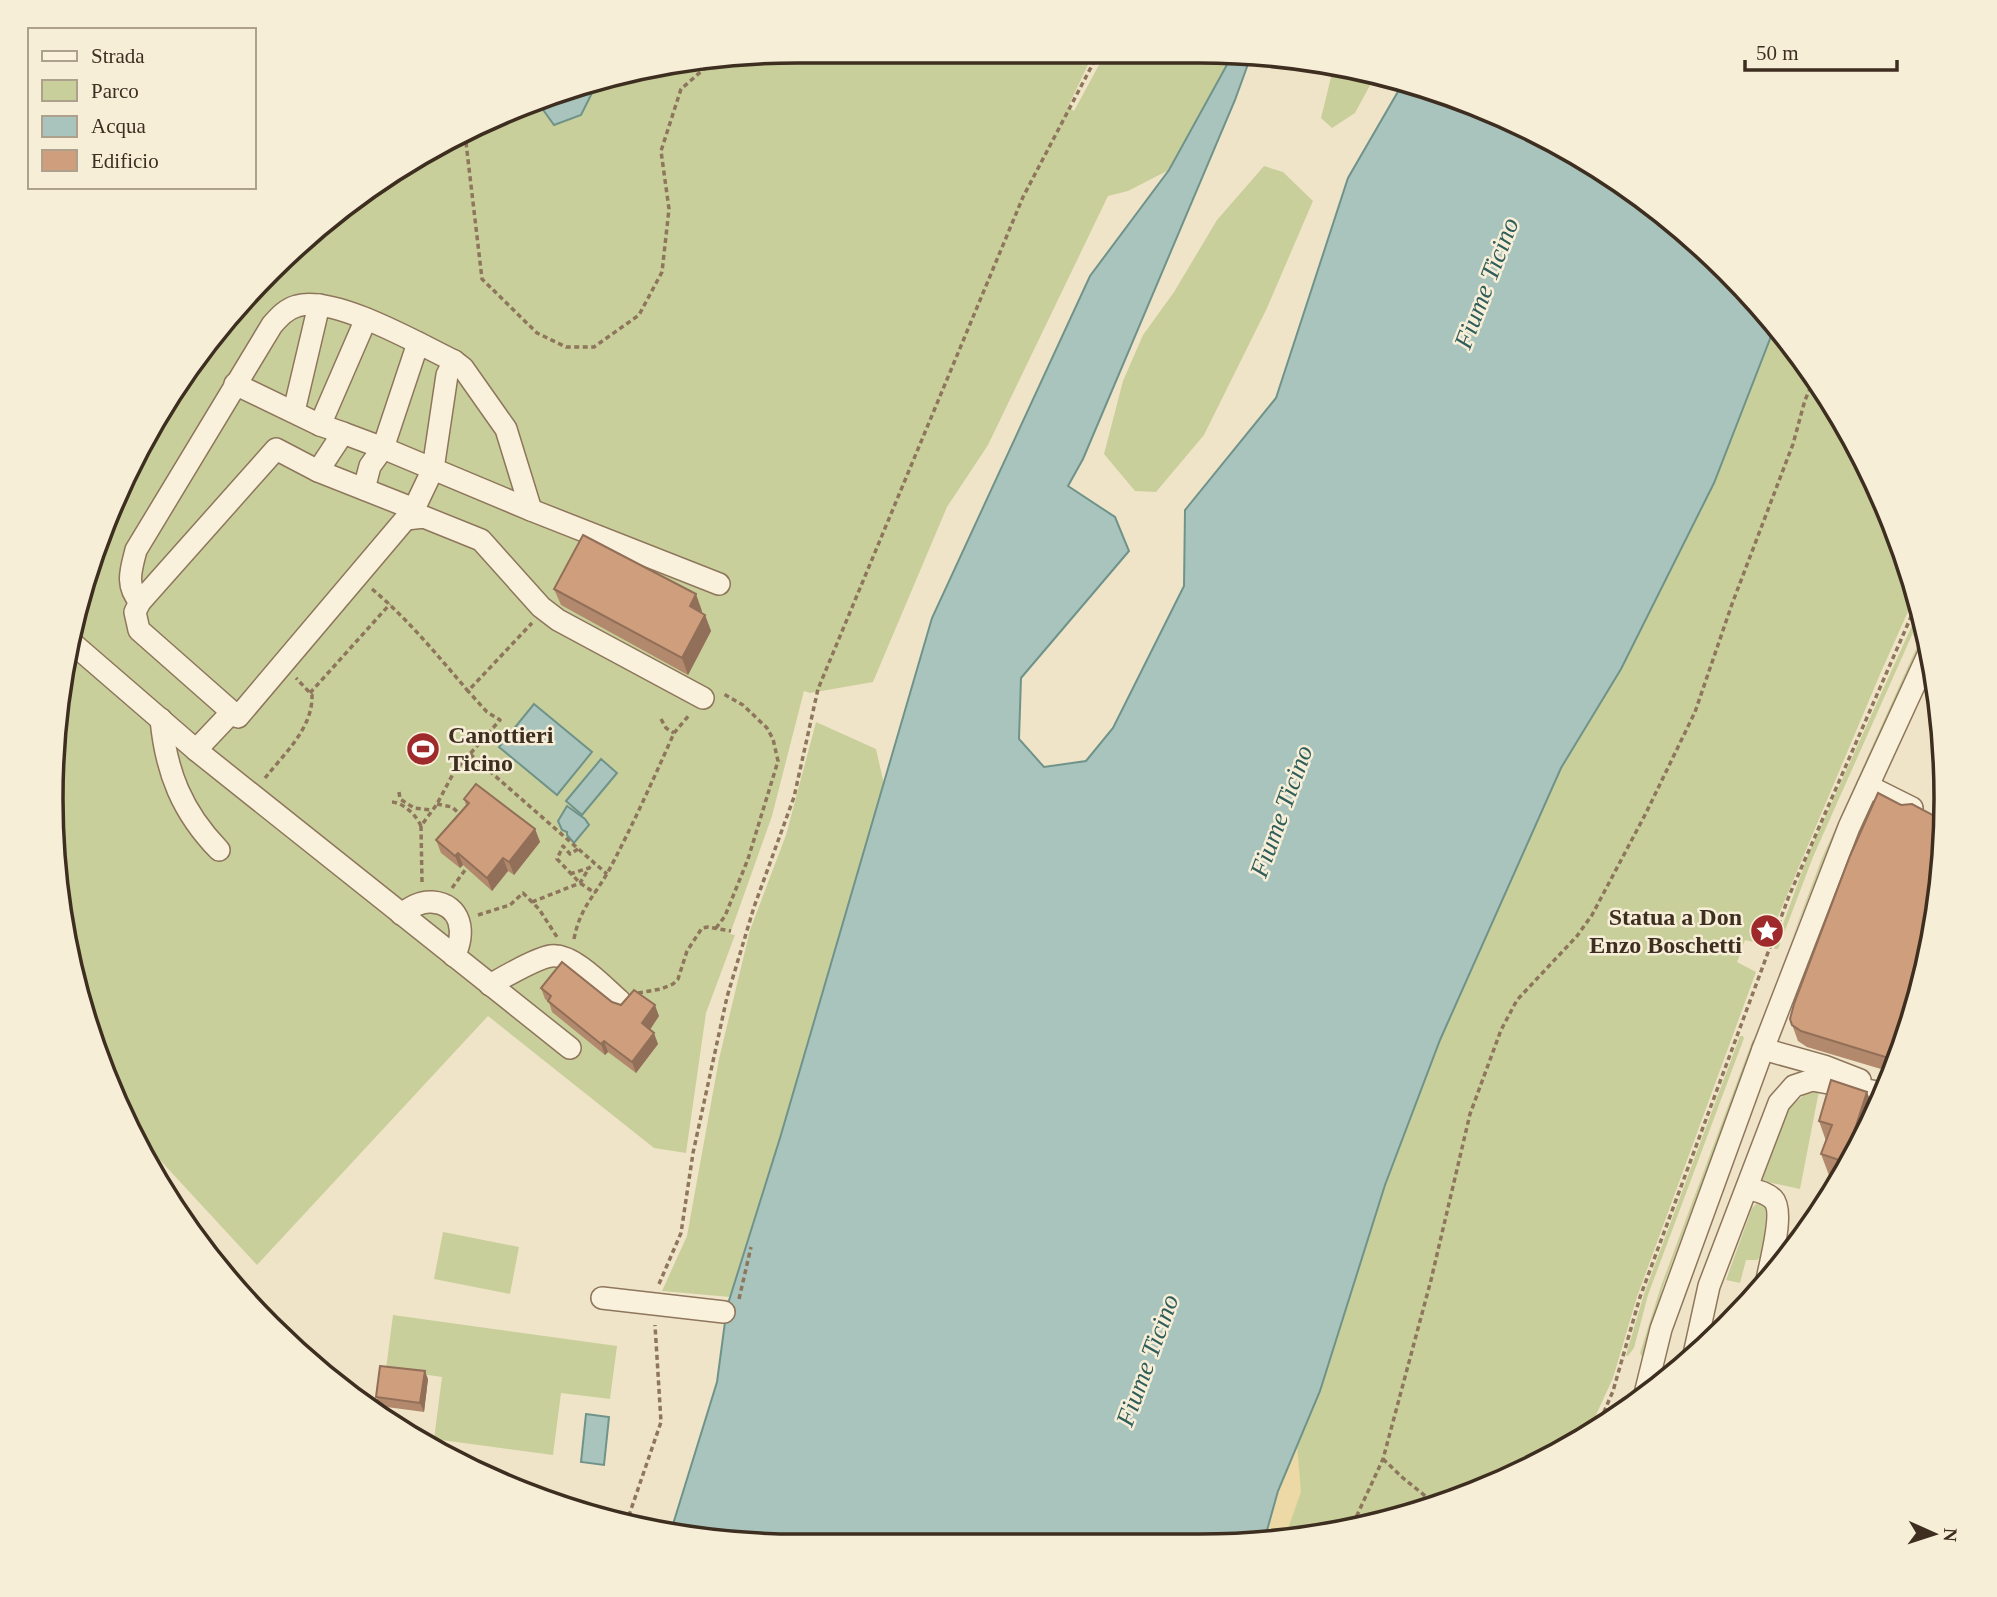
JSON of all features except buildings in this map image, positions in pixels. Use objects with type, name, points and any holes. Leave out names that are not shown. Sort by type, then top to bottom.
[{"type":"street","points":[[294,411],[319,305]]},
{"type":"street","points":[[140,602],[132,593],[130,583],[136,550],[272,325],[282,313],[295,306],[319,305],[366,319],[454,361],[463,368],[506,429],[531,510]]},
{"type":"street","points":[[320,425],[366,319]]},
{"type":"street","points":[[364,489],[370,466],[383,448],[418,343]]},
{"type":"street","points":[[196,750],[282,665],[410,514],[433,469],[447,375],[454,361]]},
{"type":"street","points":[[235,384],[320,425],[719,584]]},
{"type":"street","points":[[318,471],[343,433]]},
{"type":"street","points":[[235,714],[139,630],[135,612],[140,602],[275,449],[318,471],[364,489],[410,514],[481,540],[544,610],[558,620],[703,698]]},
{"type":"street","points":[[79,648],[196,750],[569,1048]]},
{"type":"street","points":[[1648,1380],[1656,1348],[1760,1039],[1868,786],[1922,668]]},
{"type":"street","points":[[161,719],[164,746],[172,776],[185,806],[200,831],[219,850]]},
{"type":"street","points":[[1868,786],[1912,808]]},
{"type":"street","points":[[401,914],[422,903],[433,902],[453,914],[462,932],[460,945],[454,956]]},
{"type":"street","points":[[490,985],[551,956],[570,960],[620,1001]]},
{"type":"street","points":[[1760,1039],[1843,1073],[1874,1089]]},
{"type":"street","points":[[1698,1338],[1709,1286],[1779,1103],[1794,1086],[1812,1080],[1873,1091]]},
{"type":"street","points":[[1747,1188],[1765,1194],[1775,1201],[1779,1213],[1771,1260]]},
{"type":"street","points":[[602,1298],[730,1310]]},
{"type":"street","points":[[1656,1348],[1680,1353]]},
{"type":"path","points":[[629,1514],[661,1422],[653,1297],[681,1233],[693,1153],[727,998],[754,907],[794,797],[818,689],[1023,197],[1093,63]]},
{"type":"path","points":[[466,143],[482,279],[537,333],[566,346],[594,347],[639,315],[662,272],[669,209],[661,151],[681,89],[704,69]]},
{"type":"path","points":[[1356,1517],[1383,1459],[1431,1280],[1471,1114],[1501,1030],[1517,1000],[1577,936],[1592,915],[1618,870],[1684,735],[1695,712],[1732,604],[1793,444],[1810,390]]},
{"type":"path","points":[[356,577],[390,604],[487,712],[500,720],[454,772],[437,804],[421,826],[422,903]]},
{"type":"path","points":[[310,693],[390,604]]},
{"type":"path","points":[[468,691],[544,610]]},
{"type":"path","points":[[1604,1412],[1622,1370],[1640,1297],[1804,858],[1911,617]]},
{"type":"path","points":[[252,794],[306,726],[311,714],[312,695],[282,665]]},
{"type":"path","points":[[570,960],[580,915],[607,874],[674,733],[713,688],[743,705],[767,728],[773,739],[778,761],[748,859],[725,916],[716,928]]},
{"type":"path","points":[[661,719],[666,728],[674,733]]},
{"type":"path","points":[[470,754],[607,874]]},
{"type":"path","points":[[400,792],[400,799],[412,808],[432,810]]},
{"type":"path","points":[[392,802],[401,803],[421,826]]},
{"type":"path","points":[[437,804],[452,807],[471,824]]},
{"type":"path","points":[[578,849],[574,854],[570,854],[563,846],[558,853],[558,863],[595,893]]},
{"type":"path","points":[[532,902],[580,883],[594,863]]},
{"type":"path","points":[[469,865],[459,876],[453,914],[510,905],[523,893],[553,928],[570,960]]},
{"type":"path","points":[[570,874],[590,868]]},
{"type":"path","points":[[620,1001],[631,995],[673,984],[678,979],[687,951],[702,928],[731,931]]},
{"type":"path","points":[[1766,958],[1777,963]]},
{"type":"path","points":[[1739,1030],[1760,1039]]},
{"type":"path","points":[[730,1310],[751,1247]]},
{"type":"path","points":[[1383,1459],[1427,1497]]},
{"type":"green space","name":"Canottieri Ticino","points":[[1089,63],[1068,107],[1074,111],[1100,63],[1227,64],[1169,170],[1128,191],[1108,196],[988,445],[947,507],[873,682],[810,693],[804,691],[772,816],[730,934],[735,935],[706,1013],[686,1153],[654,1148],[488,1016],[257,1265],[157,1157],[139,1124],[102,1035],[88,989],[69,895],[65,847],[63,798],[69,702],[88,608],[119,517],[139,473],[187,390],[215,351],[278,278],[351,215],[390,187],[473,139],[517,119],[608,88],[702,69],[750,65]]},
{"type":"green space","points":[[1331,75],[1371,84],[1355,113],[1332,128],[1321,118]]},
{"type":"green space","points":[[1264,166],[1283,172],[1313,201],[1267,308],[1204,435],[1156,492],[1135,491],[1104,454],[1123,381],[1143,335],[1174,292],[1217,220]]},
{"type":"green space","points":[[1771,337],[1810,390],[1858,473],[1895,562],[1909,609],[1766,945],[1745,940],[1737,962],[1756,972],[1637,1297],[1613,1378],[1596,1417],[1524,1458],[1480,1478],[1389,1509],[1342,1520],[1267,1530],[1278,1491],[1320,1391],[1385,1185],[1440,1040],[1561,767],[1621,669],[1714,483]]},
{"type":"green space","points":[[1913,624],[1914,630],[1813,857],[1778,949],[1774,949],[1808,855]]},
{"type":"green space","points":[[1918,645],[1789,946],[1822,858]]},
{"type":"green space","points":[[816,722],[876,749],[884,784],[780,1138],[730,1297],[662,1291],[687,1236],[719,1059],[750,930],[786,835]]},
{"type":"green space","points":[[1740,1036],[1744,1038],[1648,1295],[1634,1348],[1628,1356],[1626,1355],[1644,1294]]},
{"type":"green space","points":[[1753,1039],[1754,1044],[1663,1287],[1642,1357],[1640,1353],[1661,1286]]},
{"type":"green space","points":[[1819,1091],[1800,1189],[1762,1181],[1789,1108],[1804,1095]]},
{"type":"green space","points":[[1757,1203],[1770,1207],[1762,1256],[1757,1260],[1746,1260],[1740,1283],[1726,1280],[1752,1208]]},
{"type":"green space","points":[[443,1232],[519,1247],[510,1294],[434,1279]]},
{"type":"green space","points":[[393,1315],[617,1346],[610,1399],[561,1393],[553,1455],[440,1440],[434,1437],[442,1377],[386,1369]]},
{"type":"sand","points":[[1297,1445],[1301,1492],[1288,1529],[1267,1530],[1278,1491]]},
{"type":"water","name":"Fiume Ticino","points":[[1227,64],[1248,65],[1083,459],[1068,486],[1115,517],[1129,551],[1021,678],[1019,739],[1044,767],[1086,761],[1113,728],[1184,586],[1185,510],[1276,398],[1348,178],[1398,91],[1480,119],[1524,139],[1607,187],[1646,215],[1719,278],[1771,337],[1714,483],[1621,669],[1561,768],[1440,1040],[1385,1185],[1320,1391],[1278,1491],[1267,1530],[1198,1534],[798,1534],[702,1528],[673,1523],[717,1382],[727,1307],[780,1138],[932,618],[1090,276],[1169,170]]},
{"type":"water","points":[[592,93],[581,115],[554,125],[543,109]]},
{"type":"water","points":[[534,704],[592,752],[557,795],[499,747]]},
{"type":"water","points":[[601,759],[617,773],[582,815],[566,801]]},
{"type":"water","points":[[567,806],[589,825],[574,843],[558,821]]},
{"type":"water","points":[[586,1414],[609,1417],[604,1465],[581,1462]]},
{"type":"place","name":"Canottieri Ticino","points":[[423,749]]},
{"type":"place","name":"Statua a Don Enzo Boschetti","points":[[1767,931]]}]
